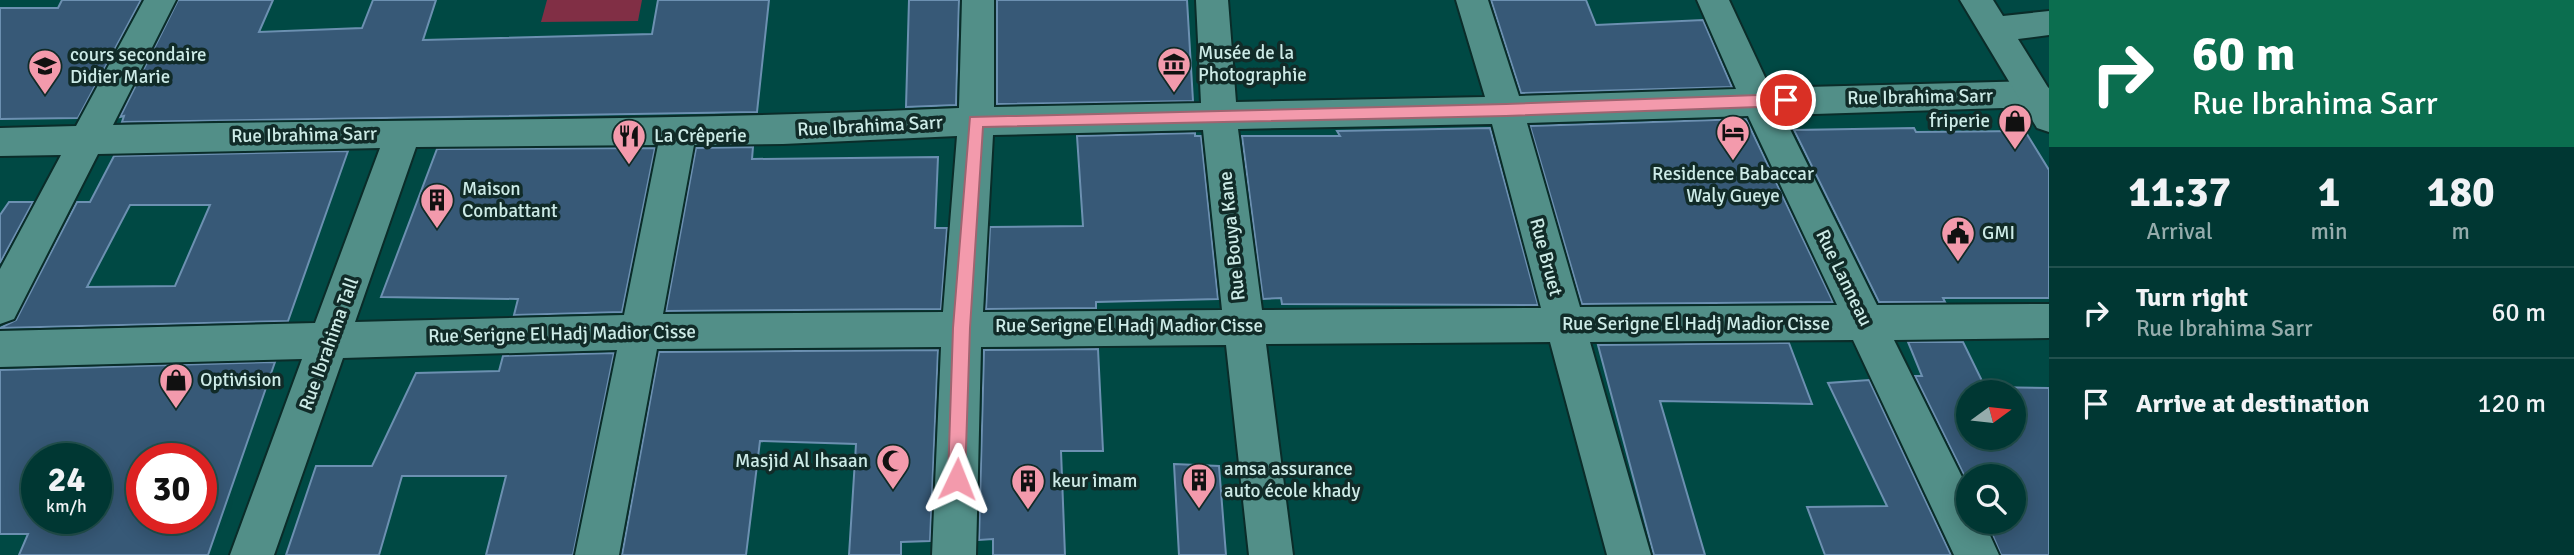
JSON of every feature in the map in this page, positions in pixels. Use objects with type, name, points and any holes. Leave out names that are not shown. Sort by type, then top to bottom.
[{"type":"street","points":[[0,307],[160,0]]},
{"type":"street","points":[[954,555],[962,328],[976,121],[978,0]]},
{"type":"street","name":"Rue Bouya Kane","points":[[1212,0],[1219,116],[1271,555]]},
{"type":"street","name":"Rue Bruet","points":[[1472,0],[1506,110],[1629,555]]},
{"type":"street","name":"Rue Lanneau","points":[[1713,0],[1758,100],[1977,555]]},
{"type":"street","points":[[1976,0],[2042,106]]},
{"type":"street","points":[[1994,30],[2049,23]]},
{"type":"street","name":"Rue Ibrahima Sarr","points":[[0,142],[403,133],[783,130],[976,121],[1506,110],[1758,100],[2042,106]]},
{"type":"street","points":[[597,555],[679,131]]},
{"type":"street","name":"Rue Ibrahima Tall","points":[[252,555],[403,133]]},
{"type":"street","name":"Rue Serigne El Hadj Madior Cisse","points":[[0,349],[640,332],[2049,321]]},
{"type":"shaded area","points":[[547,0],[642,0],[638,21],[541,22]]},
{"type":"building","points":[[62,0],[141,0],[78,118],[0,119],[0,8],[58,8]]},
{"type":"building","points":[[178,0],[273,0],[259,32],[362,28],[373,0],[436,0],[423,40],[652,34],[658,0],[769,0],[757,112],[122,122],[124,116],[120,117]]},
{"type":"building","points":[[909,0],[959,0],[956,105],[906,107]]},
{"type":"building","points":[[997,0],[1187,0],[1193,101],[997,104]]},
{"type":"building","points":[[1491,0],[1586,0],[1596,25],[1703,20],[1732,87],[1521,93]]},
{"type":"building","name":"Residence Babaccar Waly Gueye","points":[[1746,119],[1833,302],[1582,304],[1530,126]]},
{"type":"building","points":[[1490,128],[1538,305],[1282,304],[1281,298],[1263,299],[1242,136],[1340,136],[1337,131]]},
{"type":"building","points":[[1914,128],[1916,132],[2025,131],[2049,170],[2049,298],[1943,298],[1945,302],[1879,302],[1794,130]]},
{"type":"building","points":[[1195,133],[1195,136],[1201,136],[1218,299],[1096,302],[1096,308],[986,309],[990,227],[1083,226],[1077,136]]},
{"type":"building","points":[[753,147],[752,159],[938,157],[935,228],[947,228],[941,309],[666,311],[696,148]]},
{"type":"building","points":[[655,148],[622,312],[514,315],[518,299],[381,297],[437,149]]},
{"type":"building","points":[[348,151],[288,321],[0,328],[16,320],[77,202],[90,202],[114,156]],"holes":[[[130,205],[210,205],[175,286],[87,287]]]},
{"type":"building","points":[[9,202],[33,202],[0,263],[0,215]]},
{"type":"building","points":[[1908,342],[1963,342],[1982,380],[1956,380],[1956,450],[2026,450],[2026,388],[2049,388],[2049,555],[2001,555],[1992,534],[2026,534],[2026,464],[1959,464],[1915,376],[1922,376]]},
{"type":"building","points":[[1789,343],[1812,404],[1660,401],[1705,555],[1654,555],[1598,345]]},
{"type":"building","points":[[1098,349],[1103,451],[1061,451],[1065,555],[993,555],[993,539],[979,540],[984,350]]},
{"type":"building","points":[[938,350],[930,541],[901,542],[901,555],[849,555],[856,444],[760,441],[746,555],[622,555],[659,352]]},
{"type":"building","points":[[614,353],[573,555],[486,555],[506,476],[402,476],[379,555],[286,555],[316,466],[372,466],[416,373],[499,371],[503,356]]},
{"type":"building","points":[[275,362],[217,529],[217,443],[126,443],[126,534],[215,534],[208,555],[19,555],[28,534],[112,534],[112,443],[21,443],[21,534],[0,534],[0,370]]},
{"type":"building","points":[[1869,380],[1951,555],[1825,555],[1807,507],[1887,506],[1828,383]]},
{"type":"building","name":"amsa assurance auto école khady","points":[[1174,464],[1219,466],[1226,555],[1179,555]]},
{"type":"place","name":"Musée de la Photographie","points":[[1174,94]]},
{"type":"place","name":"cours secondaire Didier Marie","points":[[45,96]]},
{"type":"place","name":"friperie","points":[[2015,151]]},
{"type":"place","name":"Residence Babaccar Waly Gueye","points":[[1733,162]]},
{"type":"place","name":"La Crêperie","points":[[629,166]]},
{"type":"place","name":"Maison Combattant","points":[[437,230]]},
{"type":"place","name":"GMI","points":[[1958,263]]},
{"type":"place","name":"Optivision","points":[[176,410]]},
{"type":"place","name":"Masjid Al Ihsaan","points":[[893,491]]},
{"type":"place","name":"amsa assurance auto école khady","points":[[1199,510]]},
{"type":"place","name":"keur imam","points":[[1028,511]]},
{"type":"route","points":[[957,479],[962,328],[976,121],[1506,110],[1786,100]]}]
